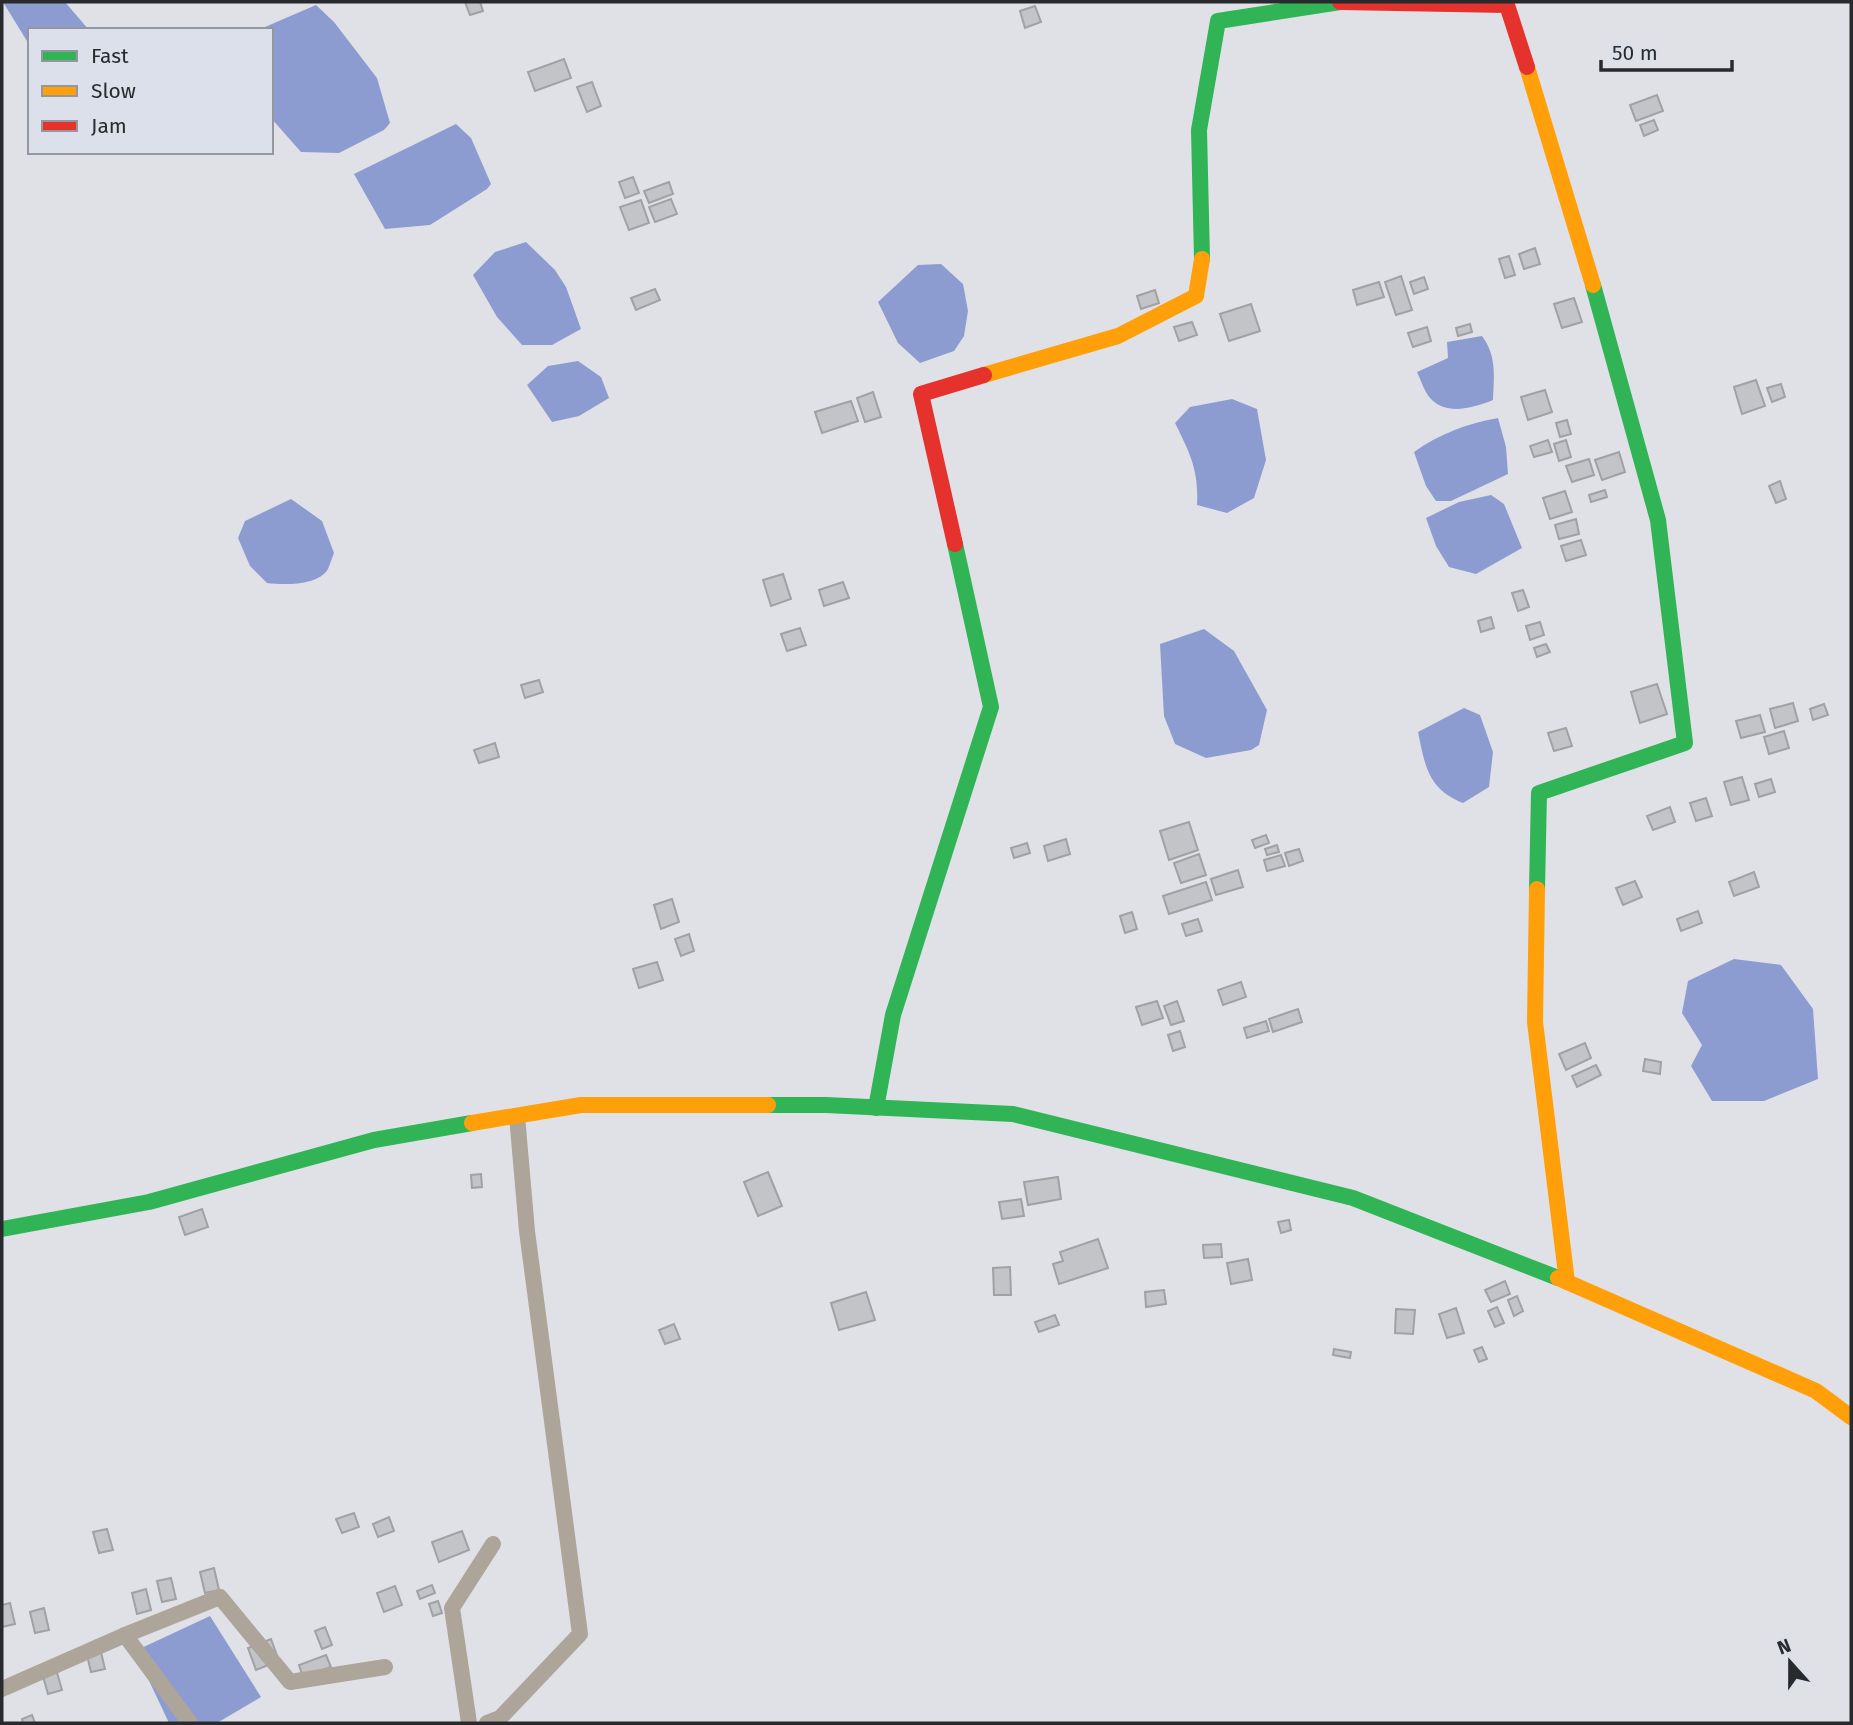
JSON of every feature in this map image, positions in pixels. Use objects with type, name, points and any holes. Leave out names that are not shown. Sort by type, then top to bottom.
[{"type":"street","points":[[876,1108],[893,1015],[991,707],[920,394],[1118,336],[1196,296],[1203,249],[1199,130],[1217,21],[1340,2],[1507,5],[1580,236],[1658,520],[1685,743],[1539,793],[1535,1022],[1567,1282]]},
{"type":"street","points":[[2,1229],[149,1202],[374,1140],[581,1105],[876,1108],[1013,1114],[1340,1195],[1567,1282],[1816,1391],[1851,1417]]},
{"type":"street","points":[[487,1723],[499,1718],[580,1634],[527,1231],[517,1116]]},
{"type":"street","points":[[469,1723],[452,1608],[493,1544]]},
{"type":"street","points":[[2,1689],[220,1597],[290,1682],[385,1667]]},
{"type":"street","points":[[125,1635],[190,1723]]},
{"type":"water","points":[[3,2],[65,2],[87,28],[28,28],[28,43]]},
{"type":"water","points":[[316,5],[334,22],[377,78],[390,123],[384,130],[339,153],[301,152],[273,120],[273,28],[263,28]]},
{"type":"water","points":[[456,124],[471,138],[491,184],[430,225],[385,229],[354,174]]},
{"type":"water","points":[[526,242],[555,270],[566,287],[581,329],[552,345],[522,345],[497,317],[473,275],[495,252]]},
{"type":"water","points":[[941,264],[963,284],[968,311],[964,336],[954,351],[920,363],[898,343],[878,302],[918,265]]},
{"type":"water","points":[[1482,336],[1492,359],[1493,400],[1460,409],[1436,404],[1428,395],[1417,372],[1448,358],[1447,342]]},
{"type":"water","points":[[578,361],[601,377],[609,398],[579,416],[552,422],[527,385],[548,366]]},
{"type":"water","points":[[1232,399],[1257,409],[1266,460],[1254,498],[1227,513],[1197,505],[1197,482],[1192,462],[1175,423],[1190,407]]},
{"type":"water","points":[[1498,418],[1506,447],[1508,474],[1451,501],[1436,501],[1426,486],[1414,452],[1454,430]]},
{"type":"water","points":[[1491,495],[1504,504],[1522,548],[1476,574],[1449,567],[1436,546],[1426,518],[1459,502]]},
{"type":"water","points":[[291,499],[322,521],[334,553],[328,569],[317,579],[291,584],[267,583],[250,566],[238,538],[245,521]]},
{"type":"water","points":[[1204,629],[1234,651],[1267,710],[1259,745],[1251,750],[1206,758],[1175,744],[1164,716],[1160,644]]},
{"type":"water","points":[[1464,708],[1480,715],[1493,752],[1489,787],[1463,803],[1442,791],[1435,783],[1426,766],[1418,732]]},
{"type":"water","points":[[1734,959],[1781,965],[1813,1009],[1818,1079],[1764,1101],[1712,1101],[1691,1066],[1702,1045],[1682,1013],[1688,981]]},
{"type":"water","points":[[210,1616],[261,1697],[217,1723],[169,1723],[135,1651]]},
{"type":"building","points":[[465,2],[480,2],[483,11],[470,15]]},
{"type":"building","points":[[1035,6],[1041,22],[1025,28],[1020,11]]},
{"type":"building","points":[[564,59],[571,78],[535,91],[528,72]]},
{"type":"building","points":[[592,82],[601,106],[587,112],[577,87]]},
{"type":"building","points":[[1657,95],[1663,111],[1636,121],[1630,105]]},
{"type":"building","points":[[1654,120],[1658,130],[1644,136],[1640,125]]},
{"type":"building","points":[[633,177],[639,193],[625,198],[619,182]]},
{"type":"building","points":[[669,182],[673,194],[649,203],[644,191]]},
{"type":"building","points":[[671,199],[677,214],[655,222],[649,207]]},
{"type":"building","points":[[641,200],[649,223],[629,230],[620,207]]},
{"type":"building","points":[[1535,248],[1540,264],[1524,269],[1519,254]]},
{"type":"building","points":[[1509,256],[1515,275],[1505,278],[1499,259]]},
{"type":"building","points":[[1401,276],[1412,310],[1396,315],[1385,282]]},
{"type":"building","points":[[1424,277],[1428,289],[1414,294],[1410,282]]},
{"type":"building","points":[[1379,282],[1384,297],[1357,305],[1353,290]]},
{"type":"building","points":[[655,289],[660,300],[636,310],[631,298]]},
{"type":"building","points":[[1155,290],[1159,303],[1141,309],[1137,296]]},
{"type":"building","points":[[1574,298],[1582,322],[1562,328],[1554,304]]},
{"type":"building","points":[[1251,304],[1260,331],[1229,341],[1220,314]]},
{"type":"building","points":[[1192,322],[1197,335],[1179,341],[1174,327]]},
{"type":"building","points":[[1470,324],[1472,332],[1458,336],[1456,328]]},
{"type":"building","points":[[1427,327],[1431,341],[1413,347],[1408,333]]},
{"type":"building","points":[[1756,380],[1765,406],[1742,414],[1734,387]]},
{"type":"building","points":[[1781,384],[1785,397],[1772,402],[1767,388]]},
{"type":"building","points":[[1545,390],[1552,412],[1528,420],[1521,397]]},
{"type":"building","points":[[873,392],[881,417],[865,422],[857,398]]},
{"type":"building","points":[[851,401],[858,421],[822,433],[815,412]]},
{"type":"building","points":[[1567,420],[1571,434],[1560,437],[1556,423]]},
{"type":"building","points":[[1548,440],[1552,452],[1534,457],[1530,446]]},
{"type":"building","points":[[1566,440],[1571,457],[1559,461],[1554,444]]},
{"type":"building","points":[[1619,452],[1625,472],[1602,480],[1595,460]]},
{"type":"building","points":[[1589,459],[1594,475],[1572,482],[1566,466]]},
{"type":"building","points":[[1780,481],[1786,499],[1776,503],[1769,486]]},
{"type":"building","points":[[1605,490],[1607,497],[1591,502],[1589,495]]},
{"type":"building","points":[[1565,491],[1572,512],[1550,519],[1543,498]]},
{"type":"building","points":[[1576,519],[1579,534],[1559,539],[1555,525]]},
{"type":"building","points":[[1581,540],[1586,555],[1566,561],[1561,546]]},
{"type":"building","points":[[783,574],[791,599],[771,606],[763,580]]},
{"type":"building","points":[[843,582],[849,598],[824,606],[819,590]]},
{"type":"building","points":[[1523,590],[1529,607],[1518,611],[1512,593]]},
{"type":"building","points":[[1491,617],[1494,628],[1481,632],[1478,621]]},
{"type":"building","points":[[1540,622],[1544,635],[1530,640],[1526,626]]},
{"type":"building","points":[[800,628],[806,645],[787,651],[781,634]]},
{"type":"building","points":[[1546,644],[1550,652],[1537,657],[1534,648]]},
{"type":"building","points":[[539,680],[543,692],[525,698],[521,685]]},
{"type":"building","points":[[1657,684],[1667,714],[1640,723],[1631,692]]},
{"type":"building","points":[[1793,703],[1798,721],[1775,728],[1770,709]]},
{"type":"building","points":[[1824,704],[1828,715],[1813,720],[1810,709]]},
{"type":"building","points":[[1760,715],[1765,732],[1741,738],[1736,721]]},
{"type":"building","points":[[1566,728],[1572,746],[1554,751],[1548,733]]},
{"type":"building","points":[[1784,731],[1789,748],[1769,754],[1764,737]]},
{"type":"building","points":[[495,743],[499,757],[479,763],[474,750]]},
{"type":"building","points":[[1742,777],[1749,800],[1731,805],[1724,782]]},
{"type":"building","points":[[1771,779],[1775,792],[1759,797],[1755,784]]},
{"type":"building","points":[[1706,798],[1712,816],[1696,821],[1690,803]]},
{"type":"building","points":[[1670,807],[1675,822],[1653,830],[1647,816]]},
{"type":"building","points":[[1189,822],[1198,850],[1169,860],[1160,831]]},
{"type":"building","points":[[1266,835],[1269,843],[1255,848],[1252,840]]},
{"type":"building","points":[[1066,839],[1070,854],[1048,861],[1044,846]]},
{"type":"building","points":[[1027,843],[1030,853],[1014,858],[1011,848]]},
{"type":"building","points":[[1277,845],[1279,852],[1267,855],[1265,849]]},
{"type":"building","points":[[1299,849],[1303,861],[1289,866],[1285,853]]},
{"type":"building","points":[[1199,854],[1206,875],[1181,883],[1174,863]]},
{"type":"building","points":[[1281,855],[1285,866],[1267,871],[1264,860]]},
{"type":"building","points":[[1238,870],[1243,887],[1216,895],[1211,879]]},
{"type":"building","points":[[1754,872],[1759,887],[1734,896],[1729,882]]},
{"type":"building","points":[[1635,881],[1642,897],[1623,905],[1616,888]]},
{"type":"building","points":[[1206,882],[1212,900],[1169,914],[1163,896]]},
{"type":"building","points":[[672,899],[679,922],[661,929],[654,905]]},
{"type":"building","points":[[1698,911],[1702,923],[1681,931],[1677,919]]},
{"type":"building","points":[[1132,912],[1137,929],[1125,933],[1120,916]]},
{"type":"building","points":[[1198,919],[1202,931],[1186,936],[1182,924]]},
{"type":"building","points":[[689,934],[694,951],[681,956],[675,939]]},
{"type":"building","points":[[657,962],[663,980],[639,988],[633,969]]},
{"type":"building","points":[[1241,982],[1246,997],[1223,1005],[1218,990]]},
{"type":"building","points":[[1157,1001],[1163,1018],[1142,1025],[1136,1007]]},
{"type":"building","points":[[1177,1001],[1184,1021],[1171,1025],[1164,1006]]},
{"type":"building","points":[[1298,1009],[1302,1022],[1273,1032],[1269,1019]]},
{"type":"building","points":[[1266,1021],[1269,1031],[1247,1038],[1244,1028]]},
{"type":"building","points":[[1180,1031],[1185,1047],[1173,1051],[1168,1035]]},
{"type":"building","points":[[1585,1043],[1591,1058],[1566,1070],[1559,1054]]},
{"type":"building","points":[[1645,1059],[1661,1062],[1660,1074],[1643,1071]]},
{"type":"building","points":[[1596,1065],[1601,1075],[1577,1087],[1572,1076]]},
{"type":"building","points":[[768,1172],[782,1206],[758,1216],[744,1182]]},
{"type":"building","points":[[481,1174],[482,1187],[472,1188],[471,1175]]},
{"type":"building","points":[[1058,1177],[1061,1199],[1028,1205],[1024,1182]]},
{"type":"building","points":[[1021,1199],[1024,1216],[1002,1219],[999,1202]]},
{"type":"building","points":[[202,1209],[208,1227],[185,1235],[179,1217]]},
{"type":"building","points":[[1289,1220],[1291,1230],[1281,1233],[1278,1222]]},
{"type":"building","points":[[1098,1239],[1108,1268],[1059,1284],[1053,1264],[1063,1261],[1060,1252]]},
{"type":"building","points":[[1221,1244],[1222,1257],[1204,1258],[1203,1245]]},
{"type":"building","points":[[1248,1259],[1252,1280],[1231,1284],[1227,1263]]},
{"type":"building","points":[[1010,1267],[1011,1295],[994,1295],[993,1268]]},
{"type":"building","points":[[1505,1281],[1510,1294],[1491,1302],[1485,1290]]},
{"type":"building","points":[[1164,1290],[1166,1304],[1146,1307],[1145,1292]]},
{"type":"building","points":[[866,1292],[875,1320],[839,1330],[831,1303]]},
{"type":"building","points":[[1517,1296],[1523,1311],[1514,1316],[1508,1300]]},
{"type":"building","points":[[1497,1307],[1504,1323],[1495,1327],[1488,1311]]},
{"type":"building","points":[[1456,1308],[1464,1333],[1447,1338],[1439,1314]]},
{"type":"building","points":[[1396,1309],[1415,1310],[1413,1334],[1395,1333]]},
{"type":"building","points":[[1055,1315],[1059,1325],[1039,1332],[1035,1322]]},
{"type":"building","points":[[674,1324],[680,1339],[665,1344],[659,1330]]},
{"type":"building","points":[[1482,1347],[1487,1359],[1479,1362],[1474,1350]]},
{"type":"building","points":[[1334,1349],[1351,1352],[1350,1358],[1333,1355]]},
{"type":"building","points":[[354,1513],[359,1527],[342,1533],[336,1519]]},
{"type":"building","points":[[389,1517],[394,1531],[378,1537],[373,1524]]},
{"type":"building","points":[[107,1529],[113,1550],[99,1553],[93,1532]]},
{"type":"building","points":[[462,1531],[469,1550],[439,1562],[432,1542]]},
{"type":"building","points":[[214,1568],[219,1590],[205,1593],[200,1572]]},
{"type":"building","points":[[171,1578],[176,1599],[162,1602],[157,1581]]},
{"type":"building","points":[[432,1585],[435,1593],[420,1599],[417,1591]]},
{"type":"building","points":[[395,1586],[402,1605],[384,1612],[377,1593]]},
{"type":"building","points":[[146,1589],[151,1610],[137,1614],[132,1593]]},
{"type":"building","points":[[438,1601],[442,1613],[433,1616],[429,1604]]},
{"type":"building","points":[[10,1603],[15,1624],[2,1627],[2,1605]]},
{"type":"building","points":[[44,1608],[49,1630],[35,1633],[30,1612]]},
{"type":"building","points":[[325,1627],[332,1645],[322,1649],[315,1631]]},
{"type":"building","points":[[271,1639],[279,1661],[256,1670],[248,1648]]},
{"type":"building","points":[[100,1648],[105,1669],[91,1672],[86,1651]]},
{"type":"building","points":[[326,1655],[331,1667],[303,1677],[299,1665]]},
{"type":"building","points":[[56,1669],[62,1690],[48,1694],[42,1673]]},
{"type":"building","points":[[32,1715],[35,1723],[23,1723],[22,1719]]},
{"type":"traffic: fast","points":[[1202,259],[1199,130],[1218,21],[1340,2]]},
{"type":"traffic: fast","points":[[1537,889],[1539,793],[1685,743],[1658,520],[1593,285]]},
{"type":"traffic: fast","points":[[876,1108],[893,1015],[991,707],[955,544]]},
{"type":"traffic: fast","points":[[768,1105],[826,1105],[1013,1114],[1353,1198],[1558,1278]]},
{"type":"traffic: fast","points":[[2,1229],[149,1202],[374,1140],[472,1123]]},
{"type":"traffic: slow","points":[[1527,67],[1593,285]]},
{"type":"traffic: slow","points":[[984,375],[1118,336],[1196,296],[1202,259]]},
{"type":"traffic: slow","points":[[1537,889],[1535,1022],[1567,1282]]},
{"type":"traffic: slow","points":[[472,1123],[581,1105],[768,1105]]},
{"type":"traffic: slow","points":[[1558,1278],[1816,1391],[1851,1417]]},
{"type":"traffic: jam","points":[[1340,2],[1507,5],[1527,67]]},
{"type":"traffic: jam","points":[[955,544],[921,394],[984,375]]}]
